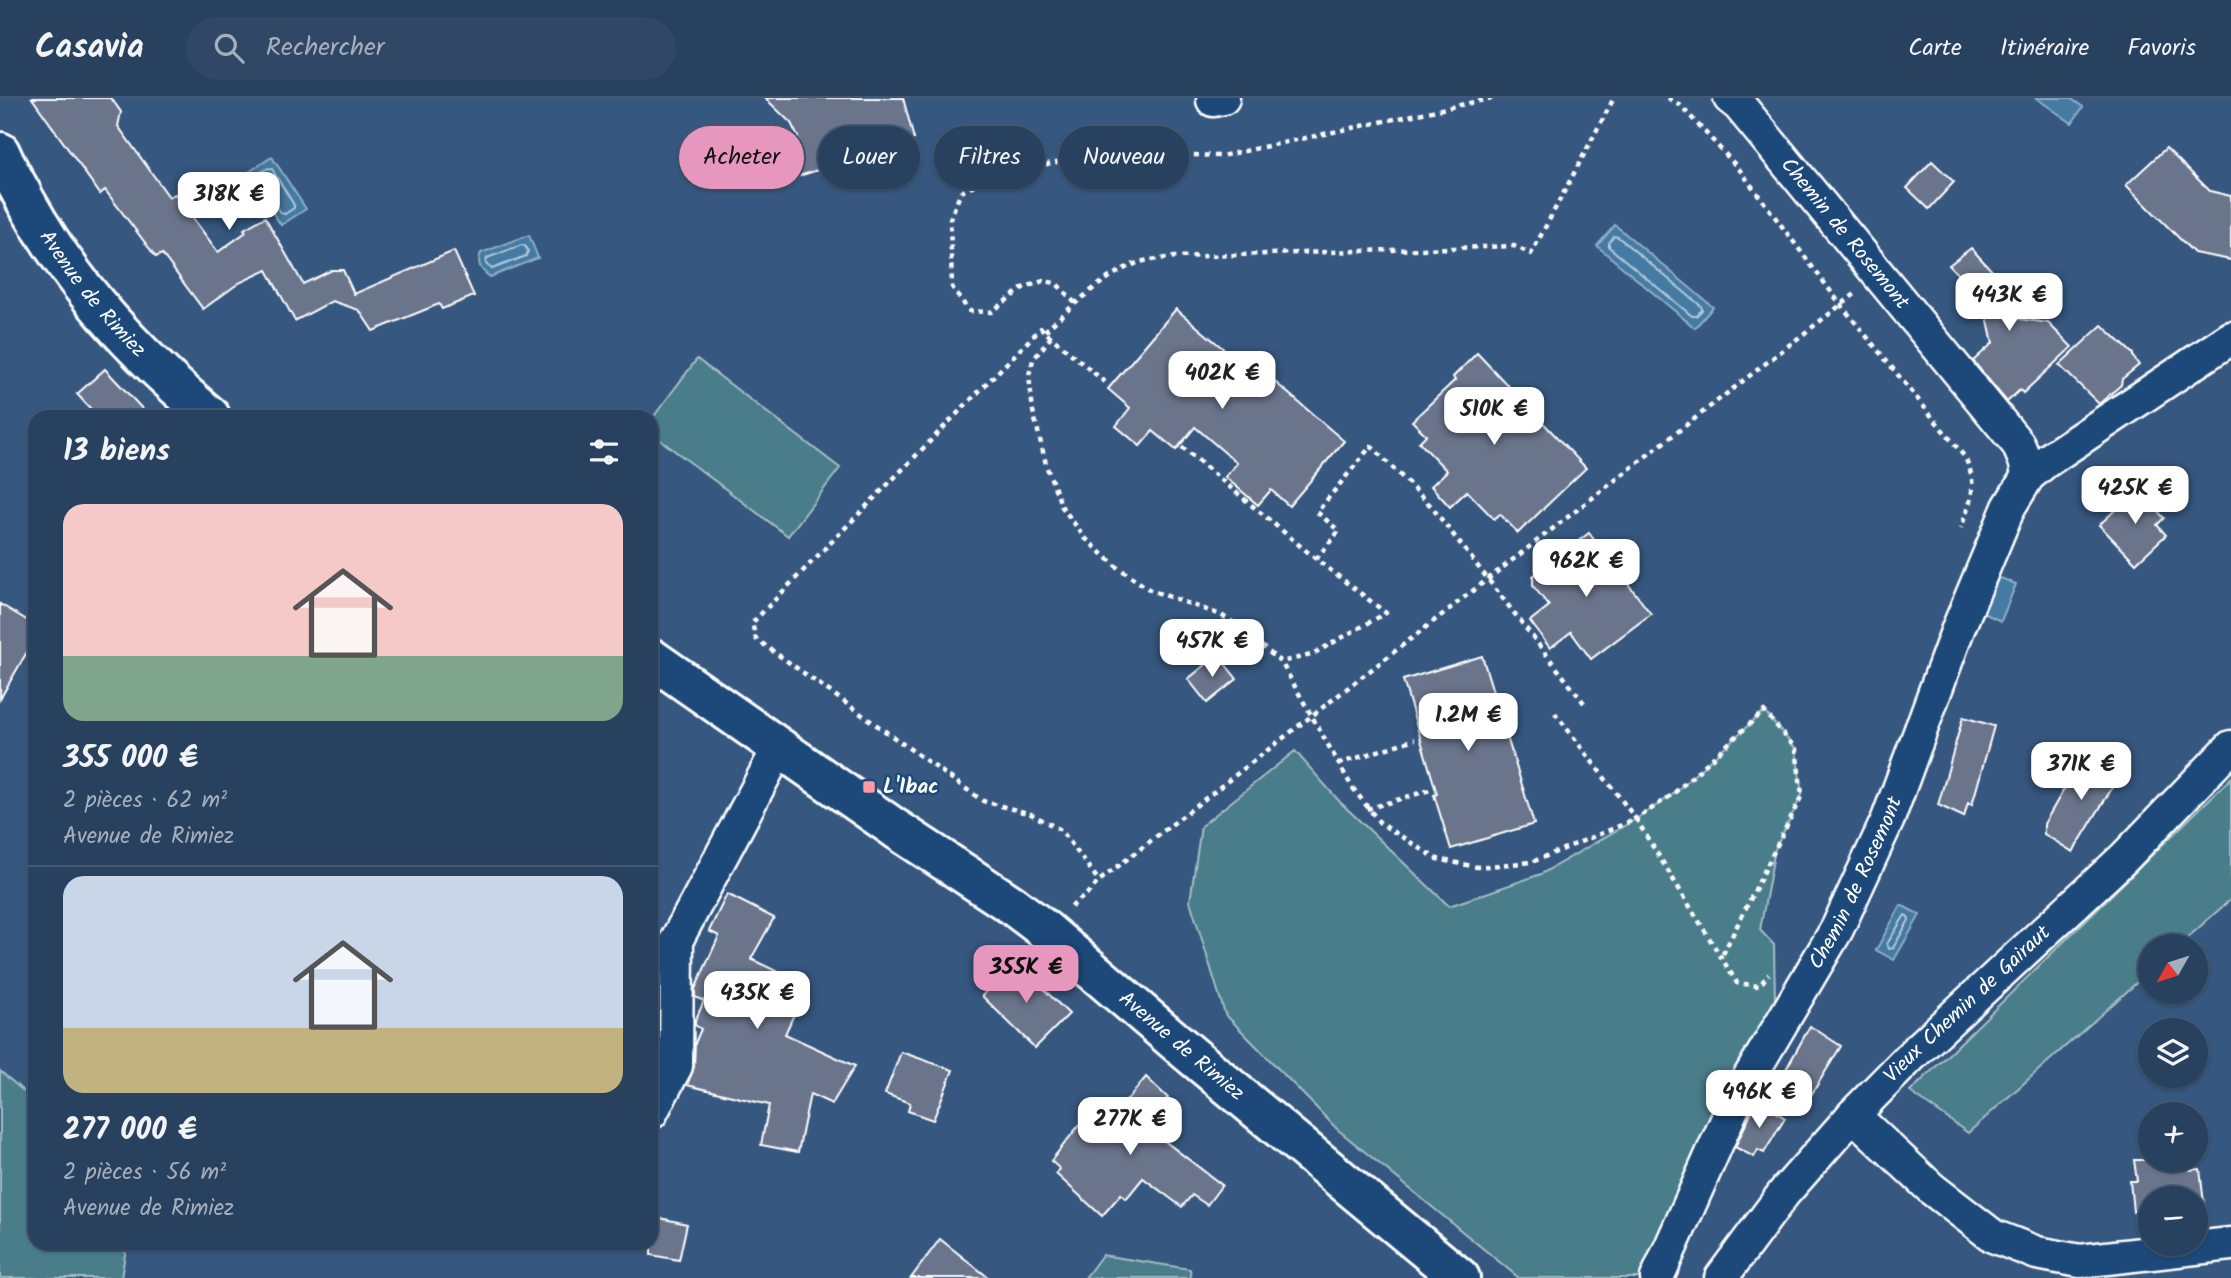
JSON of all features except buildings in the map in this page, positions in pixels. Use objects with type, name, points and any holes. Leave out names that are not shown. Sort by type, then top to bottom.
[{"type":"street","name":"Chemin de Rosemont","points":[[1730,98],[1739,105],[2018,444],[2028,476]]},
{"type":"street","name":"Avenue de Rimiez","points":[[0,152],[34,216],[91,299],[161,374],[203,410]]},
{"type":"street","name":"Chemin de Rosemont","points":[[1657,1278],[1736,1100],[1843,917],[1888,819],[1958,629],[2009,507],[2028,476],[2045,462],[2231,338]]},
{"type":"street","name":"Avenue de Rimiez","points":[[658,663],[1045,930],[1460,1278]]},
{"type":"street","name":"Vieux Chemin de Gairaut","points":[[1721,1278],[1784,1193],[1853,1115],[1913,1054],[2124,858],[2231,747]]},
{"type":"street","points":[[658,1099],[676,1066],[677,939],[779,748]]},
{"type":"street","points":[[1853,1115],[1932,1189],[1993,1236],[2037,1253],[2080,1261],[2231,1244]]},
{"type":"path","points":[[1075,303],[1056,283],[1043,281],[1023,288],[991,312],[969,311],[952,287],[950,219],[961,192],[991,176],[1103,152],[1221,156],[1493,98]]},
{"type":"path","points":[[1045,331],[1075,303],[1139,262],[1175,257],[1514,246],[1531,254],[1614,98]]},
{"type":"path","points":[[1668,98],[1680,105],[1739,169],[1841,305],[1964,456],[1973,476],[1970,502],[1957,540]]},
{"type":"path","points":[[1045,930],[1098,881],[1841,305]]},
{"type":"path","points":[[1098,881],[1061,830],[1031,814],[983,802],[756,639],[751,623],[1041,328],[1105,382]]},
{"type":"path","points":[[1051,337],[1033,360],[1029,375],[1033,411],[1047,468],[1062,507],[1085,538],[1116,566],[1150,590],[1227,619],[1280,662],[1310,717],[1367,809],[1380,823],[1437,859],[1477,867],[1532,862],[1636,819],[1672,795],[1764,711],[1796,749],[1802,796],[1721,956]]},
{"type":"path","points":[[1316,559],[1339,531],[1317,512],[1371,446],[1431,506],[1584,703]]},
{"type":"path","points":[[1182,447],[1385,613],[1311,655],[1280,662]]},
{"type":"path","points":[[1555,713],[1636,819],[1737,983],[1759,985],[1777,964]]},
{"type":"path","points":[[1338,764],[1415,739]]},
{"type":"path","points":[[1367,809],[1430,790]]},
{"type":"green space","points":[[697,359],[840,468],[788,536],[658,438],[658,411]]},
{"type":"green space","points":[[1764,711],[1796,749],[1802,795],[1775,849],[1760,930],[1774,945],[1775,999],[1709,1135],[1645,1278],[1519,1278],[1337,1129],[1225,1014],[1190,901],[1201,826],[1295,751],[1340,802],[1449,906],[1541,874],[1636,819],[1672,795]]},
{"type":"green space","points":[[2231,778],[2231,899],[2192,934],[2138,934],[2138,982],[1968,1133],[1910,1092]]},
{"type":"green space","points":[[0,1071],[28,1095],[28,1250],[126,1250],[121,1278],[0,1278]]},
{"type":"green space","points":[[1102,1255],[1190,1269],[1191,1278],[1085,1278]]},
{"type":"water","points":[[2036,98],[2070,98],[2083,107],[2072,123]]},
{"type":"water","points":[[272,157],[306,209],[281,225],[247,173]]},
{"type":"water","points":[[1615,225],[1713,307],[1695,328],[1597,246]]},
{"type":"water","points":[[529,235],[538,258],[490,277],[482,269],[479,264],[481,253]]},
{"type":"water","points":[[1998,577],[2016,584],[2001,621],[1983,613]]},
{"type":"water","points":[[1901,905],[1920,915],[1894,960],[1876,950]]},
{"type":"place","name":"L'Ibac","points":[[869,787]]}]
